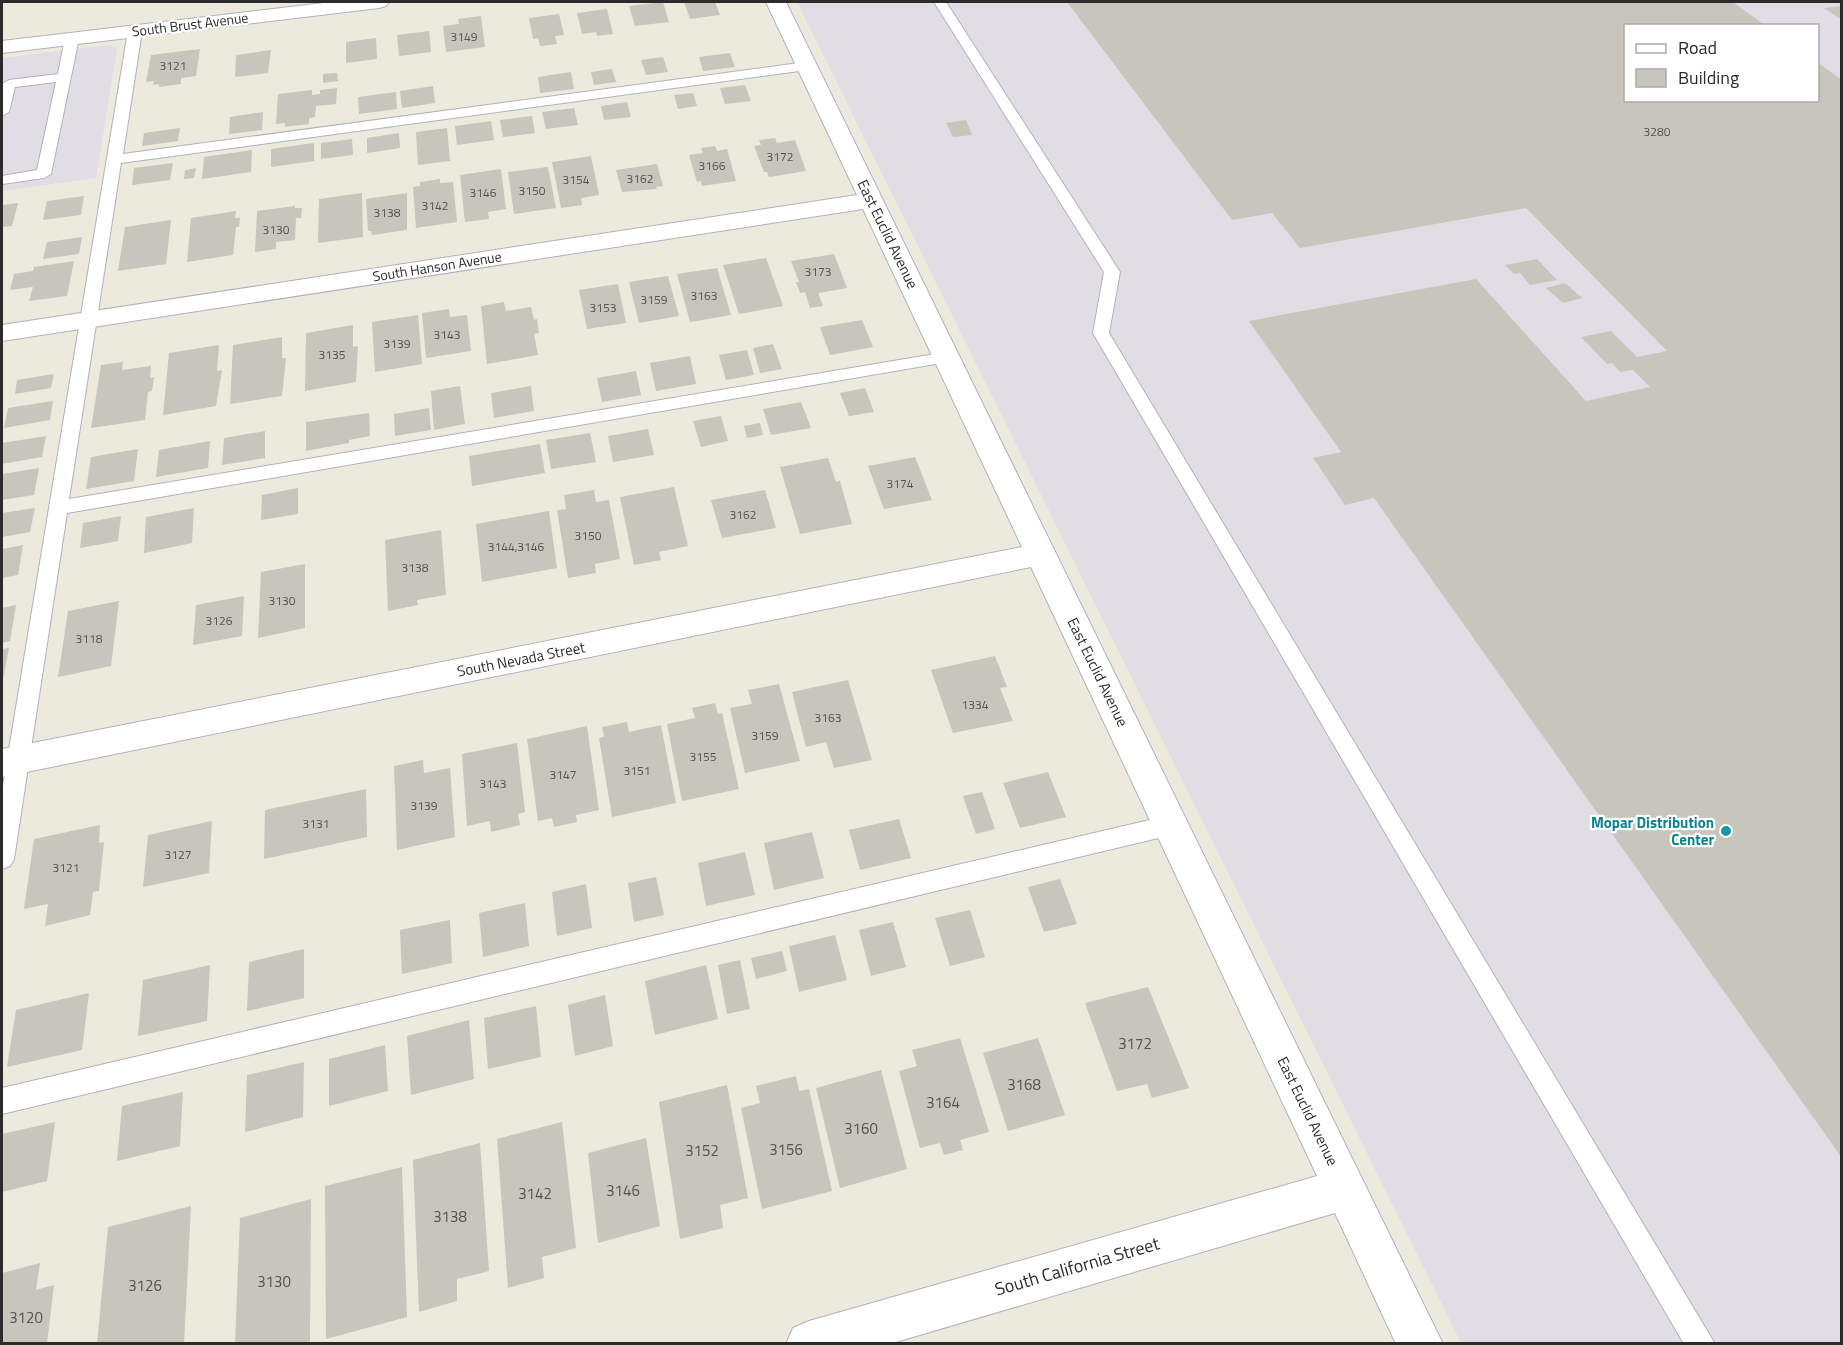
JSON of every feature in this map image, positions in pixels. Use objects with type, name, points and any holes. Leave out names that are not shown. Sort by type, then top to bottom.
[{"type":"street","name":"South Brust Avenue","points":[[2,47],[135,31],[263,8],[379,2]]},
{"type":"street","name":"East Euclid Avenue","points":[[776,2],[1420,1344]]},
{"type":"street","name":"South Hanson Avenue","points":[[2,333],[872,200]]},
{"type":"street","name":"South Nevada Street","points":[[10,761],[1041,554]]},
{"type":"street","name":"South California Street","points":[[809,1344],[1346,1189]]},
{"type":"lane","points":[[940,2],[1112,272],[1101,333],[1701,1344]]},
{"type":"lane","points":[[2,859],[10,761],[58,508],[135,31]]},
{"type":"lane","points":[[2,180],[44,174],[72,38]]},
{"type":"lane","points":[[114,160],[807,66]]},
{"type":"lane","points":[[2,112],[9,84],[64,77]]},
{"type":"lane","points":[[58,508],[947,357]]},
{"type":"lane","points":[[2,1101],[1171,825]]},
{"type":"shaded area","points":[[797,2],[1841,2],[1841,1343],[1461,1343]]},
{"type":"shaded area","points":[[109,45],[117,49],[96,178],[2,191],[2,58]]},
{"type":"building","points":[[663,2],[669,22],[635,26],[629,6]]},
{"type":"building","points":[[684,2],[715,2],[720,15],[690,19]]},
{"type":"building","name":"Mopar Distribution Center","points":[[1067,2],[1733,2],[1763,24],[1624,24],[1624,102],[1819,102],[1819,64],[1842,80],[1842,1158],[1374,498],[1345,505],[1313,458],[1341,452],[1249,321],[1476,279],[1586,401],[1650,387],[1633,370],[1620,372],[1612,363],[1607,364],[1581,337],[1611,331],[1637,357],[1667,351],[1526,208],[1300,248],[1272,213],[1232,220]]},
{"type":"building","points":[[1842,6],[1842,20],[1824,8]]},
{"type":"building","points":[[607,9],[613,34],[597,36],[596,32],[582,34],[577,13]]},
{"type":"building","points":[[559,14],[564,35],[555,36],[557,44],[540,46],[538,38],[533,39],[529,18]]},
{"type":"building","points":[[481,16],[485,47],[446,52],[443,26],[459,24],[458,19]]},
{"type":"building","points":[[429,31],[431,52],[399,56],[397,35]]},
{"type":"building","points":[[376,38],[377,59],[346,63],[346,42]]},
{"type":"building","points":[[200,49],[196,76],[181,78],[181,84],[159,87],[159,84],[153,85],[154,81],[146,82],[151,55]]},
{"type":"building","points":[[271,50],[268,73],[235,77],[236,55]]},
{"type":"building","points":[[730,53],[735,67],[703,71],[699,57]]},
{"type":"building","points":[[663,57],[668,72],[646,75],[641,60]]},
{"type":"building","points":[[612,69],[616,82],[594,85],[591,72]]},
{"type":"building","points":[[571,72],[574,89],[540,93],[538,77]]},
{"type":"building","points":[[337,73],[338,81],[323,83],[323,74]]},
{"type":"building","points":[[745,85],[751,101],[725,104],[720,88]]},
{"type":"building","points":[[433,86],[435,103],[402,108],[400,91]]},
{"type":"building","points":[[337,88],[336,104],[316,106],[315,117],[309,118],[309,124],[285,127],[285,123],[276,124],[278,94],[312,90],[312,95],[320,94],[320,90]]},
{"type":"building","points":[[396,92],[397,109],[359,114],[358,97]]},
{"type":"building","points":[[693,93],[697,106],[678,109],[674,95]]},
{"type":"building","points":[[627,102],[631,117],[604,120],[601,106]]},
{"type":"building","points":[[574,108],[578,125],[546,129],[542,112]]},
{"type":"building","points":[[263,112],[262,130],[229,134],[230,117]]},
{"type":"building","points":[[532,116],[535,133],[503,137],[500,120]]},
{"type":"building","points":[[966,120],[972,135],[953,137],[946,123]]},
{"type":"building","points":[[491,121],[494,140],[457,145],[455,126]]},
{"type":"building","points":[[180,128],[178,141],[142,146],[144,133]]},
{"type":"building","points":[[447,128],[450,161],[418,165],[416,132]]},
{"type":"building","points":[[399,133],[400,148],[367,153],[367,138]]},
{"type":"building","points":[[775,138],[777,143],[795,140],[806,171],[769,177],[767,172],[764,172],[754,146],[761,145],[759,140]]},
{"type":"building","points":[[352,139],[353,155],[321,159],[321,143]]},
{"type":"building","points":[[314,143],[314,161],[271,167],[271,149]]},
{"type":"building","points":[[715,146],[717,151],[727,149],[736,181],[702,186],[701,181],[697,182],[689,155],[703,153],[701,148]]},
{"type":"building","points":[[252,150],[251,172],[202,179],[204,157]]},
{"type":"building","points":[[591,156],[599,195],[581,198],[582,205],[561,208],[552,162]]},
{"type":"building","points":[[173,163],[170,180],[132,185],[134,168]]},
{"type":"building","points":[[657,164],[663,186],[656,187],[657,189],[622,192],[616,170]]},
{"type":"building","points":[[548,167],[556,208],[514,214],[508,172]]},
{"type":"building","points":[[196,168],[194,178],[184,179],[185,170]]},
{"type":"building","points":[[501,169],[506,209],[488,212],[489,219],[465,222],[460,175]]},
{"type":"building","points":[[440,179],[440,183],[453,182],[457,222],[416,228],[413,187],[420,186],[420,182]]},
{"type":"building","points":[[362,193],[363,237],[318,243],[319,199]]},
{"type":"building","points":[[407,193],[407,230],[372,235],[371,231],[368,231],[366,199]]},
{"type":"building","points":[[84,196],[81,215],[43,220],[47,201]]},
{"type":"building","points":[[18,203],[12,226],[2,227],[2,205]]},
{"type":"building","points":[[295,206],[295,208],[302,208],[301,218],[296,218],[295,240],[276,242],[276,249],[255,252],[257,211]]},
{"type":"building","points":[[236,211],[235,218],[240,218],[239,227],[236,227],[233,255],[187,262],[191,218]]},
{"type":"building","points":[[171,220],[166,264],[118,271],[125,227]]},
{"type":"building","points":[[82,237],[79,254],[43,259],[47,242]]},
{"type":"building","points":[[834,254],[847,288],[818,293],[823,306],[810,308],[805,292],[800,293],[796,282],[799,282],[791,261]]},
{"type":"building","points":[[766,258],[783,306],[739,314],[723,265]]},
{"type":"building","points":[[1537,259],[1557,280],[1530,285],[1520,273],[1514,274],[1505,265]]},
{"type":"building","points":[[74,261],[67,296],[29,301],[33,287],[10,290],[14,274],[33,271],[34,267]]},
{"type":"building","points":[[717,268],[731,315],[690,322],[677,274]]},
{"type":"building","points":[[668,276],[679,316],[639,323],[629,282]]},
{"type":"building","points":[[1565,283],[1582,298],[1563,303],[1546,288]]},
{"type":"building","points":[[618,284],[626,323],[587,329],[579,290]]},
{"type":"building","points":[[504,302],[506,311],[531,307],[534,320],[537,319],[539,333],[534,334],[538,355],[487,364],[481,306]]},
{"type":"building","points":[[449,309],[450,317],[467,315],[471,351],[426,358],[422,313]]},
{"type":"building","points":[[418,315],[422,364],[375,372],[372,322]]},
{"type":"building","points":[[862,320],[873,347],[830,355],[820,327]]},
{"type":"building","points":[[353,325],[353,347],[358,346],[356,382],[305,391],[306,333]]},
{"type":"building","points":[[282,337],[282,358],[286,358],[282,396],[230,404],[233,345]]},
{"type":"building","points":[[773,344],[782,369],[760,373],[753,348]]},
{"type":"building","points":[[219,345],[217,371],[222,370],[216,406],[163,415],[169,353]]},
{"type":"building","points":[[747,350],[754,375],[726,380],[719,355]]},
{"type":"building","points":[[690,356],[696,384],[656,391],[650,363]]},
{"type":"building","points":[[123,362],[122,370],[151,366],[150,378],[154,377],[152,391],[148,392],[145,420],[91,428],[101,365]]},
{"type":"building","points":[[636,371],[641,395],[602,402],[597,378]]},
{"type":"building","points":[[54,374],[51,388],[15,394],[17,380]]},
{"type":"building","points":[[460,386],[465,424],[434,430],[431,391]]},
{"type":"building","points":[[531,386],[534,411],[494,418],[491,393]]},
{"type":"building","points":[[865,388],[874,412],[849,416],[840,393]]},
{"type":"building","points":[[53,401],[50,420],[4,428],[8,408]]},
{"type":"building","points":[[801,402],[811,428],[771,435],[763,409]]},
{"type":"building","points":[[429,408],[431,430],[395,436],[394,414]]},
{"type":"building","points":[[369,413],[370,436],[349,440],[349,443],[306,451],[306,422]]},
{"type":"building","points":[[721,416],[728,441],[701,447],[693,421]]},
{"type":"building","points":[[760,423],[763,435],[747,438],[744,426]]},
{"type":"building","points":[[648,429],[654,455],[613,462],[608,436]]},
{"type":"building","points":[[265,431],[265,458],[222,465],[224,438]]},
{"type":"building","points":[[590,433],[596,462],[551,469],[546,440]]},
{"type":"building","points":[[46,436],[42,457],[2,464],[2,443]]},
{"type":"building","points":[[210,441],[208,468],[156,477],[159,450]]},
{"type":"building","points":[[540,444],[545,473],[472,486],[469,456]]},
{"type":"building","points":[[138,449],[134,481],[86,489],[91,457]]},
{"type":"building","points":[[915,457],[932,500],[884,509],[868,466]]},
{"type":"building","points":[[828,458],[836,482],[840,481],[852,524],[800,534],[780,467]]},
{"type":"building","points":[[39,468],[34,495],[2,500],[2,474]]},
{"type":"building","points":[[674,487],[688,546],[659,552],[661,560],[634,565],[620,497]]},
{"type":"building","points":[[298,488],[298,514],[261,520],[262,495]]},
{"type":"building","points":[[594,490],[596,502],[609,500],[620,559],[595,564],[596,573],[568,578],[557,510],[566,509],[564,495]]},
{"type":"building","points":[[765,490],[776,528],[722,538],[711,500]]},
{"type":"building","points":[[35,508],[30,532],[2,537],[2,513]]},
{"type":"building","points":[[194,508],[192,543],[144,553],[146,517]]},
{"type":"building","points":[[549,511],[557,568],[482,582],[476,524]]},
{"type":"building","points":[[121,516],[118,541],[80,548],[83,523]]},
{"type":"building","points":[[441,530],[446,595],[417,600],[418,605],[388,611],[385,540]]},
{"type":"building","points":[[23,545],[18,575],[2,578],[2,549]]},
{"type":"building","points":[[305,564],[305,628],[258,638],[261,572]]},
{"type":"building","points":[[244,596],[242,636],[193,645],[196,605]]},
{"type":"building","points":[[119,601],[111,666],[58,677],[68,611]]},
{"type":"building","points":[[16,605],[10,641],[2,643],[2,608]]},
{"type":"building","points":[[9,648],[3,680],[2,680],[2,649]]},
{"type":"building","points":[[995,656],[1007,687],[1000,688],[1013,721],[953,733],[931,670]]},
{"type":"building","points":[[848,680],[872,760],[834,768],[826,742],[806,747],[792,692]]},
{"type":"building","points":[[779,684],[800,761],[745,773],[730,708],[752,704],[748,690]]},
{"type":"building","points":[[715,703],[718,714],[722,713],[739,789],[682,801],[667,724],[695,718],[692,708]]},
{"type":"building","points":[[627,722],[629,732],[661,725],[676,803],[612,817],[599,738],[604,737],[602,727]]},
{"type":"building","points":[[587,726],[599,810],[576,815],[577,822],[554,827],[552,818],[538,821],[527,739]]},
{"type":"building","points":[[517,743],[525,812],[518,814],[520,825],[491,832],[490,821],[467,826],[462,754]]},
{"type":"building","points":[[423,760],[424,773],[450,768],[455,837],[397,850],[394,766]]},
{"type":"building","points":[[1048,772],[1066,817],[1020,828],[1003,783]]},
{"type":"building","points":[[366,789],[367,837],[264,859],[265,810]]},
{"type":"building","points":[[982,792],[995,829],[976,834],[963,796]]},
{"type":"building","points":[[899,819],[911,858],[860,870],[849,830]]},
{"type":"building","points":[[212,821],[209,873],[143,887],[148,835]]},
{"type":"building","points":[[100,825],[99,843],[104,842],[99,891],[93,892],[90,915],[45,926],[48,904],[24,909],[34,839]]},
{"type":"building","points":[[812,832],[824,878],[774,890],[764,843]]},
{"type":"building","points":[[745,852],[755,895],[706,906],[698,863]]},
{"type":"building","points":[[656,877],[664,915],[634,922],[628,883]]},
{"type":"building","points":[[1060,879],[1077,924],[1044,932],[1028,887]]},
{"type":"building","points":[[586,884],[592,928],[557,936],[552,892]]},
{"type":"building","points":[[525,903],[529,946],[483,957],[479,913]]},
{"type":"building","points":[[970,910],[985,957],[950,966],[935,918]]},
{"type":"building","points":[[450,920],[452,963],[402,974],[400,930]]},
{"type":"building","points":[[893,922],[906,967],[871,976],[859,930]]},
{"type":"building","points":[[835,935],[847,980],[799,992],[789,946]]},
{"type":"building","points":[[304,949],[304,998],[247,1011],[249,962]]},
{"type":"building","points":[[782,951],[787,971],[756,979],[751,958]]},
{"type":"building","points":[[740,960],[750,1009],[727,1014],[718,965]]},
{"type":"building","points":[[210,965],[207,1021],[138,1036],[143,980]]},
{"type":"building","points":[[706,965],[718,1019],[655,1035],[645,981]]},
{"type":"building","points":[[1148,987],[1189,1088],[1152,1098],[1147,1084],[1117,1091],[1085,1003]]},
{"type":"building","points":[[89,993],[82,1050],[7,1067],[16,1010]]},
{"type":"building","points":[[605,995],[613,1046],[575,1056],[568,1005]]},
{"type":"building","points":[[536,1006],[541,1057],[488,1069],[484,1018]]},
{"type":"building","points":[[469,1020],[474,1079],[411,1095],[407,1036]]},
{"type":"building","points":[[960,1038],[989,1132],[960,1140],[963,1150],[944,1155],[940,1143],[920,1148],[899,1071],[917,1066],[912,1050]]},
{"type":"building","points":[[1038,1038],[1065,1115],[1008,1131],[983,1053]]},
{"type":"building","points":[[385,1045],[388,1091],[329,1106],[329,1059]]},
{"type":"building","points":[[304,1062],[303,1117],[245,1132],[247,1075]]},
{"type":"building","points":[[881,1070],[907,1169],[840,1188],[816,1088]]},
{"type":"building","points":[[796,1076],[799,1091],[809,1089],[832,1191],[762,1209],[741,1108],[760,1103],[756,1086]]},
{"type":"building","points":[[727,1085],[748,1198],[720,1205],[723,1228],[680,1239],[659,1102]]},
{"type":"building","points":[[183,1092],[180,1146],[117,1161],[122,1106]]},
{"type":"building","points":[[55,1122],[47,1181],[2,1192],[2,1134]]},
{"type":"building","points":[[562,1122],[576,1248],[542,1257],[544,1278],[508,1288],[497,1139]]},
{"type":"building","points":[[646,1138],[660,1226],[598,1243],[588,1153]]},
{"type":"building","points":[[480,1143],[489,1271],[457,1279],[457,1301],[419,1312],[413,1160]]},
{"type":"building","points":[[402,1167],[407,1317],[326,1339],[325,1186]]},
{"type":"building","points":[[311,1199],[310,1344],[235,1344],[240,1218]]},
{"type":"building","points":[[191,1206],[184,1344],[97,1344],[108,1227]]},
{"type":"building","points":[[40,1263],[36,1290],[54,1285],[47,1344],[2,1344],[2,1273]]},
{"type":"place","name":"Mopar Distribution Center","points":[[1726,831]]}]
